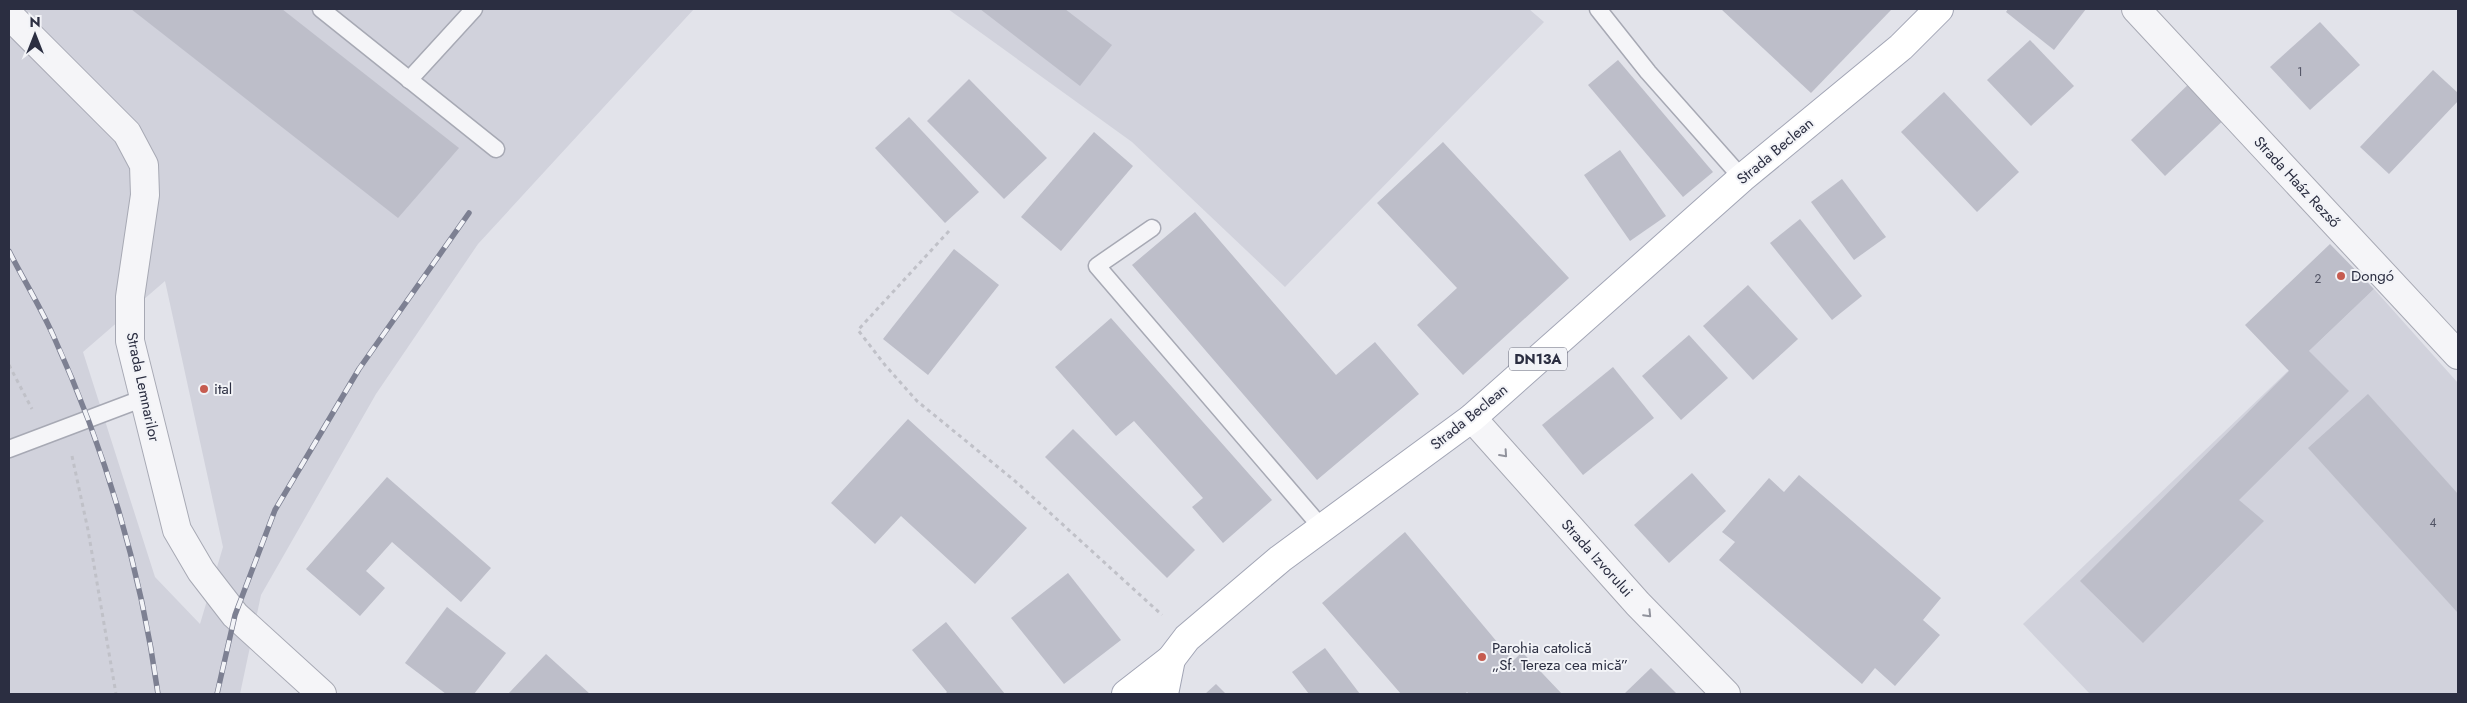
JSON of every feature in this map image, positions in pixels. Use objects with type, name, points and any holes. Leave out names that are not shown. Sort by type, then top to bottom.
[{"type":"main road","name":"Strada Beclean","points":[[1126,694],[1280,559],[1472,418],[1742,178],[1901,47],[1939,9]]},
{"type":"main road","points":[[1164,694],[1179,648]]},
{"type":"street","name":"Strada Haáz Rezső","points":[[2136,9],[2458,355]]},
{"type":"street","name":"Strada Lemnarilor","points":[[9,15],[127,133],[144,165],[145,196],[130,297],[130,340],[177,530],[201,571],[235,614],[322,694]]},
{"type":"street","name":"Strada Izvorului","points":[[1472,418],[1638,604],[1726,694]]},
{"type":"lane","points":[[321,9],[496,149]]},
{"type":"lane","points":[[410,80],[474,9]]},
{"type":"lane","points":[[1598,9],[1648,72],[1742,178]]},
{"type":"lane","points":[[1152,228],[1097,266],[1322,528]]},
{"type":"lane","points":[[9,449],[144,398]]},
{"type":"path","points":[[949,231],[858,330],[885,365],[917,401],[1015,481],[1179,648]]},
{"type":"path","points":[[9,365],[46,436]]},
{"type":"path","points":[[66,428],[88,530],[116,694]]},
{"type":"shaded area","points":[[9,9],[694,9],[478,244],[376,394],[261,595],[240,694],[9,694]],"holes":[[[165,281],[223,547],[200,624],[155,577],[83,352]]]},
{"type":"shaded area","points":[[948,9],[1529,9],[1544,22],[1285,287],[1132,142]]},
{"type":"shaded area","points":[[2374,289],[2458,383],[2458,694],[2090,694],[2023,624]]},
{"type":"building","points":[[131,9],[282,9],[459,148],[398,218]]},
{"type":"building","points":[[980,9],[1065,9],[1112,45],[1080,86]]},
{"type":"building","points":[[1721,9],[1892,9],[1811,93]]},
{"type":"building","points":[[2008,9],[2086,9],[2054,50],[2006,12]]},
{"type":"building","points":[[2320,22],[2360,65],[2310,110],[2270,67]]},
{"type":"building","points":[[2030,40],[2074,86],[2031,126],[1987,80]]},
{"type":"building","points":[[1618,60],[1713,172],[1683,197],[1588,85]]},
{"type":"building","points":[[2433,70],[2458,93],[2458,101],[2389,174],[2360,147]]},
{"type":"building","points":[[2197,76],[2232,112],[2165,176],[2131,140]]},
{"type":"building","points":[[969,79],[1047,158],[1004,199],[927,121]]},
{"type":"building","points":[[1944,92],[2019,172],[1977,212],[1901,132]]},
{"type":"building","points":[[909,117],[979,192],[945,223],[875,148]]},
{"type":"building","points":[[1094,132],[1133,166],[1061,251],[1021,217]]},
{"type":"building","points":[[1443,142],[1569,278],[1463,375],[1417,325],[1457,288],[1377,203]]},
{"type":"building","points":[[1620,150],[1666,216],[1630,241],[1584,175]]},
{"type":"building","points":[[1842,179],[1886,237],[1854,260],[1811,202]]},
{"type":"building","points":[[1195,212],[1336,375],[1375,342],[1419,394],[1317,480],[1132,265]]},
{"type":"building","points":[[1800,219],[1862,296],[1832,320],[1770,243]]},
{"type":"building","points":[[2330,244],[2374,289],[2309,351],[2349,391],[2239,500],[2264,521],[2143,643],[2080,581],[2289,371],[2245,325]]},
{"type":"building","points":[[954,249],[999,285],[928,375],[883,339]]},
{"type":"building","points":[[1748,285],[1798,339],[1753,380],[1703,326]]},
{"type":"building","points":[[1111,318],[1272,500],[1223,543],[1192,507],[1203,498],[1134,421],[1116,436],[1055,367]]},
{"type":"building","points":[[1689,335],[1728,378],[1681,420],[1642,376]]},
{"type":"building","points":[[1613,367],[1654,418],[1583,475],[1542,425]]},
{"type":"building","points":[[2368,394],[2458,494],[2458,613],[2308,448]]},
{"type":"building","points":[[908,419],[1027,528],[975,584],[901,516],[875,544],[831,503]]},
{"type":"building","points":[[1073,429],[1195,550],[1167,578],[1045,457]]},
{"type":"building","points":[[1692,473],[1726,511],[1669,563],[1634,525]]},
{"type":"building","points":[[1799,475],[1941,598],[1923,620],[1940,635],[1895,686],[1875,668],[1862,684],[1719,560],[1735,542],[1722,532],[1769,478],[1784,492]]},
{"type":"building","points":[[387,477],[491,568],[461,602],[392,542],[366,571],[385,588],[360,616],[306,569]]},
{"type":"building","points":[[1405,532],[1513,661],[1522,652],[1562,694],[1469,694],[1467,692],[1465,694],[1401,694],[1322,603]]},
{"type":"building","points":[[1068,573],[1121,640],[1064,684],[1011,618]]},
{"type":"building","points":[[447,607],[506,653],[474,694],[446,694],[405,663]]},
{"type":"building","points":[[946,622],[1005,694],[945,694],[947,692],[912,650]]},
{"type":"building","points":[[1325,648],[1360,694],[1309,694],[1292,672]]},
{"type":"building","points":[[546,654],[590,694],[508,694]]},
{"type":"building","name":"Parohia catolică „Sf. Tereza cea mică”","points":[[1651,668],[1677,694],[1624,694]]},
{"type":"building","points":[[1216,684],[1226,694],[1205,694]]},
{"type":"railway","points":[[217,694],[235,615],[275,510],[359,369],[469,213]]},
{"type":"railway","points":[[9,251],[53,335],[72,378],[105,466],[119,511],[142,602],[158,694]]},
{"type":"place","name":"Dongó","points":[[2341,276]]},
{"type":"place","name":"ital","points":[[204,389]]},
{"type":"place","name":"Parohia catolică „Sf. Tereza cea mică”","points":[[1482,657]]}]
